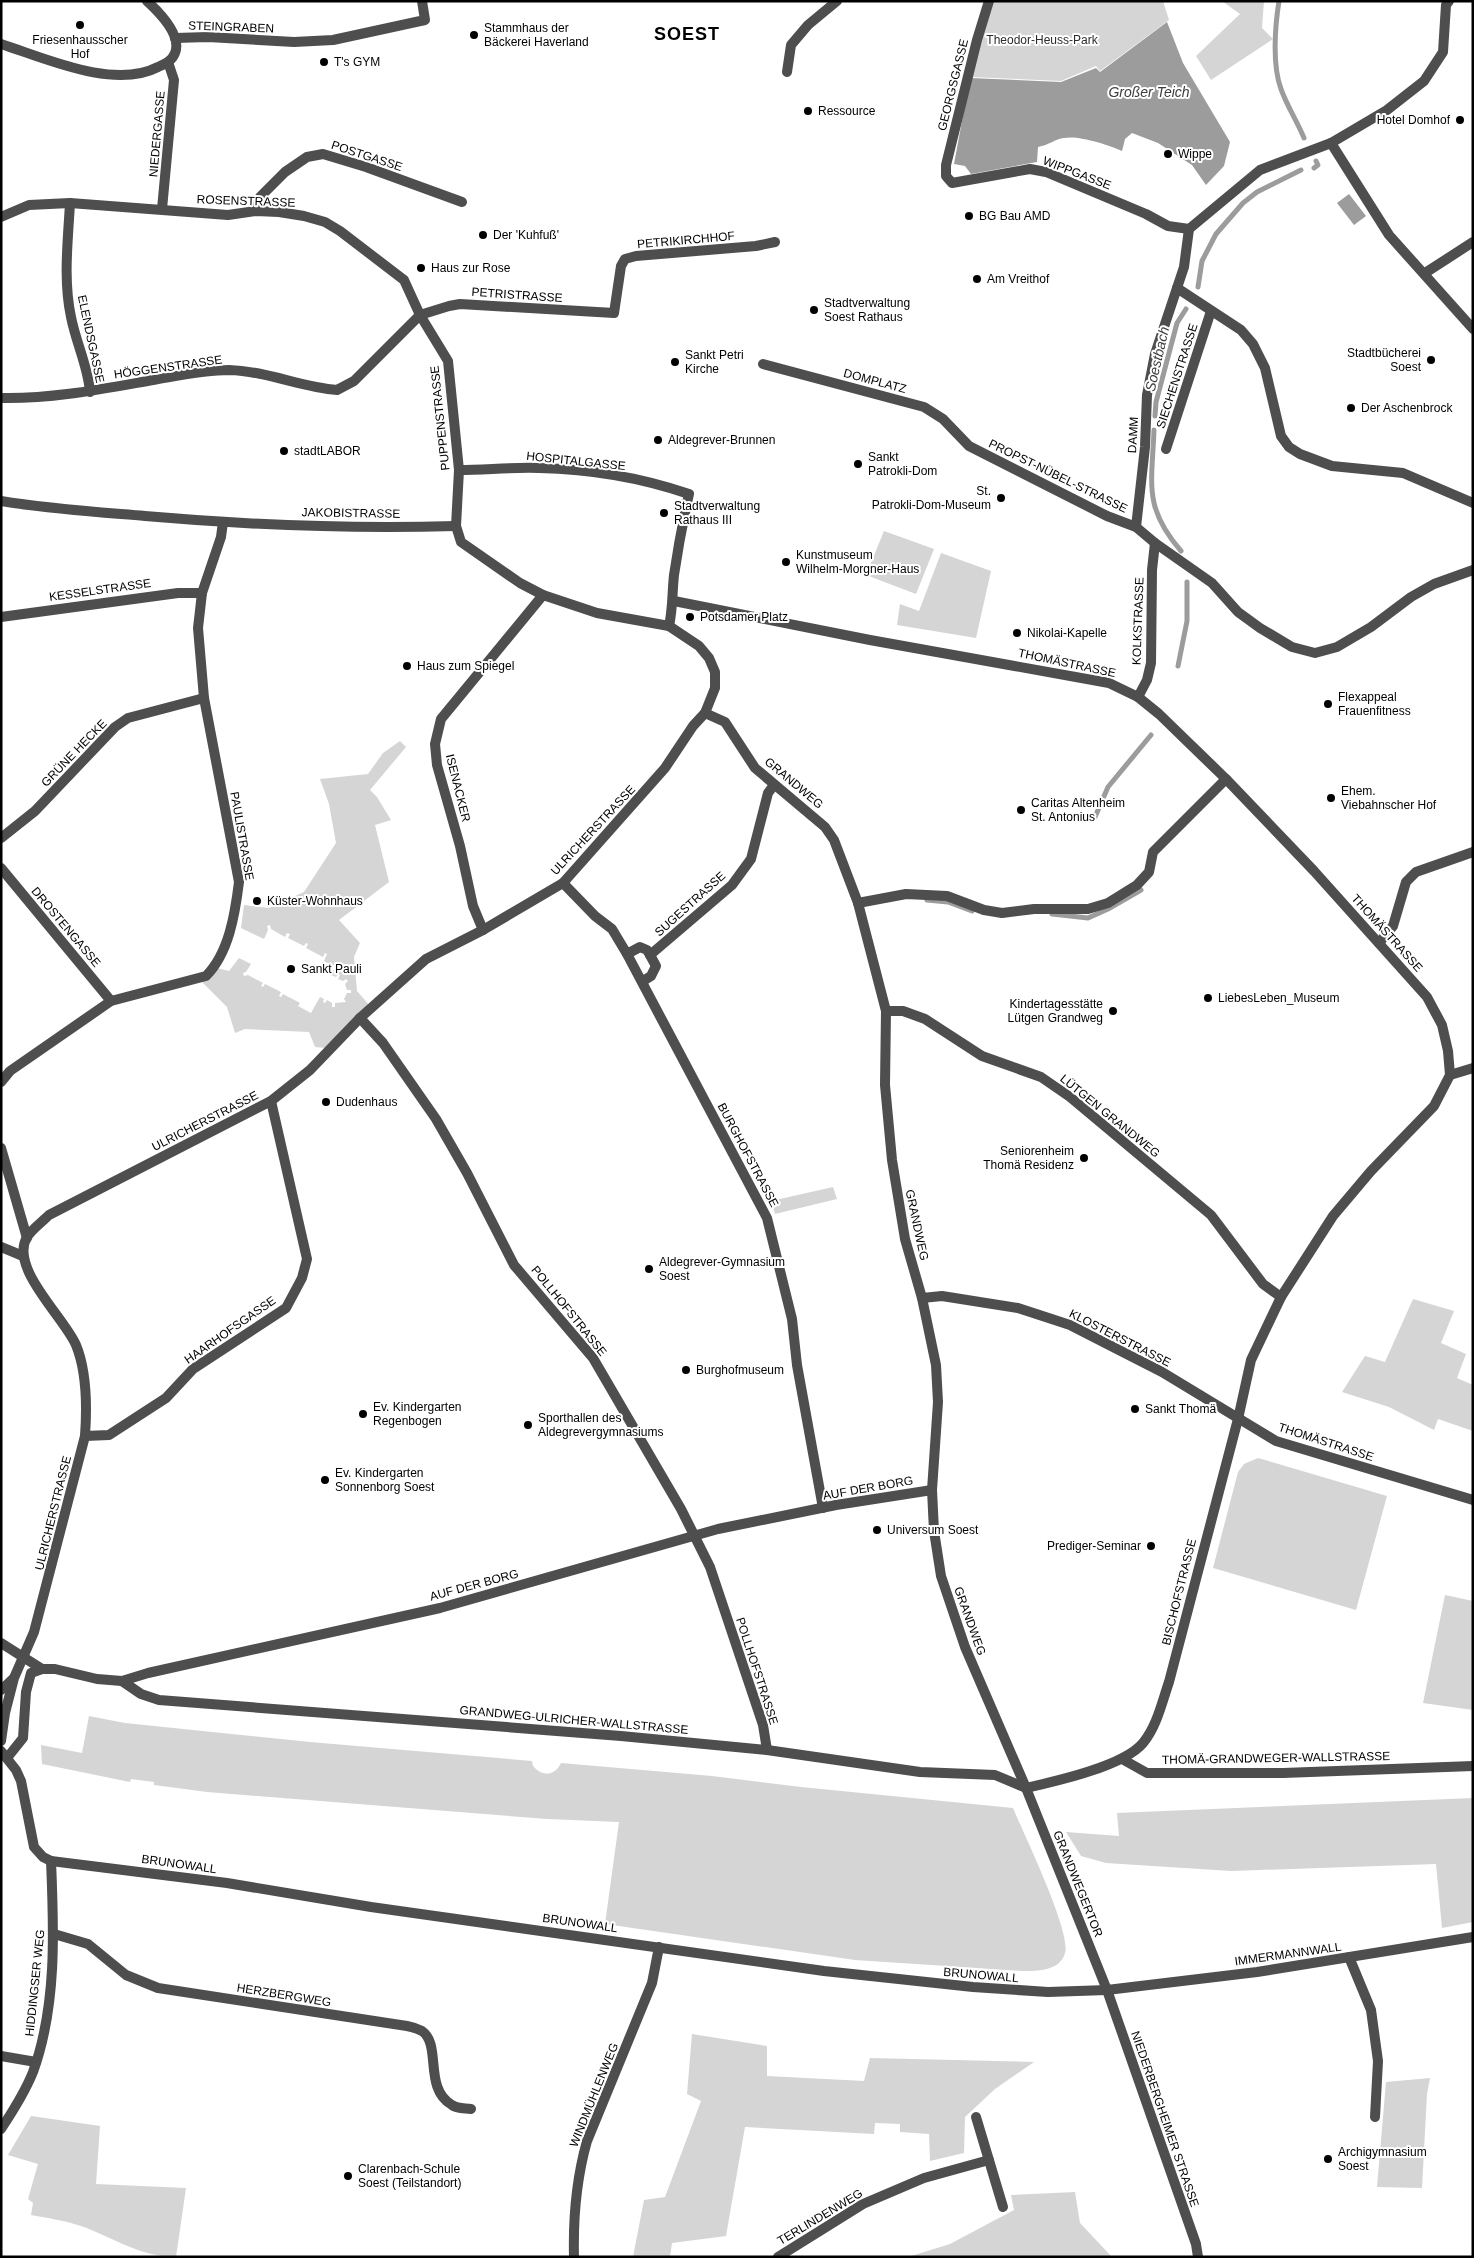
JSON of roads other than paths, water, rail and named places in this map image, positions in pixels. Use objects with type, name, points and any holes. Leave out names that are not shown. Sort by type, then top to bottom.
[{"type":"street","points":[[148,1],[170,27],[175,38]]},
{"type":"street","name":"STEINGRABEN","points":[[168,62],[174,57],[177,49],[175,38],[208,37],[294,42],[333,40],[425,20],[422,1]]},
{"type":"street","points":[[787,72],[791,45],[808,25],[837,1]]},
{"type":"street","name":"GEORGSGASSE","points":[[946,176],[946,165],[977,40],[989,1]]},
{"type":"street","points":[[1189,229],[1260,170],[1331,144],[1387,110],[1424,81],[1443,52],[1446,5],[1449,1]]},
{"type":"street","points":[[1,44],[95,73],[122,76],[139,74],[168,62]]},
{"type":"street","name":"NIEDERGASSE","points":[[162,209],[174,80],[168,62]]},
{"type":"street","points":[[1331,144],[1390,235],[1473,328]]},
{"type":"street","name":"POSTGASSE","points":[[256,211],[260,197],[285,172],[307,157],[323,154],[366,167],[462,202]]},
{"type":"street","name":"WIPPGASSE","points":[[946,176],[952,183],[1030,169],[1046,172],[1146,214],[1168,226],[1189,229]]},
{"type":"street","name":"ROSENSTRASSE","points":[[1,217],[29,205],[70,202],[228,215],[256,211],[304,216],[324,222],[340,231],[404,280],[420,315]]},
{"type":"street","name":"ELENDSGASSE","points":[[70,202],[66,270],[71,317],[89,380],[90,392]]},
{"type":"street","name":"DAMM","points":[[1136,527],[1145,447],[1147,395],[1155,354],[1184,266],[1189,229]]},
{"type":"street","name":"PETRIKIRCHHOF","points":[[614,313],[620,266],[625,259],[636,256],[756,246],[775,242]]},
{"type":"street","points":[[1425,273],[1473,242]]},
{"type":"street","points":[[1178,288],[1241,330],[1253,344],[1265,368],[1281,436],[1289,447],[1300,454],[1332,466],[1403,473],[1473,504]]},
{"type":"street","name":"PETRISTRASSE","points":[[420,315],[460,304],[614,313]]},
{"type":"street","name":"SIECHENSTRASSE","points":[[1166,449],[1211,311]]},
{"type":"street","name":"HÖGGENSTRASSE","points":[[1,398],[27,399],[90,392],[167,378],[229,370],[277,377],[338,390],[354,381],[420,315]]},
{"type":"street","name":"PUPPENSTRASSE","points":[[420,315],[448,361],[459,470],[456,526]]},
{"type":"street","name":"DOMPLATZ","points":[[763,364],[924,407],[943,419],[969,446]]},
{"type":"street","name":"PROPST-NÜBEL-STRASSE","points":[[969,446],[1107,516],[1136,527]]},
{"type":"street","name":"HOSPITALGASSE","points":[[459,470],[540,468],[610,475],[670,487],[690,494],[682,523],[674,578],[674,601]]},
{"type":"street","name":"JAKOBISTRASSE","points":[[1,501],[65,509],[222,522],[321,526],[456,526]]},
{"type":"street","name":"PAULISTRASSE","points":[[1,1082],[10,1071],[111,1001],[206,976],[216,966],[226,943],[237,899],[239,882],[204,698],[198,628],[202,594],[221,538],[222,522]]},
{"type":"street","points":[[456,526],[461,542],[520,583],[543,595],[597,613],[669,626],[699,646],[709,658],[716,672],[715,688],[705,713]]},
{"type":"street","points":[[1136,527],[1155,544],[1212,583],[1238,612],[1260,628],[1292,647],[1315,652],[1337,647],[1362,632],[1411,596],[1434,584],[1473,570]]},
{"type":"street","name":"KOLKSTRASSE","points":[[1138,697],[1147,680],[1151,663],[1152,570],[1155,544]]},
{"type":"street","name":"KESSELSTRASSE","points":[[1,617],[178,593],[202,594]]},
{"type":"street","name":"ISENACKER","points":[[483,930],[473,906],[460,846],[437,765],[435,744],[441,719],[543,595]]},
{"type":"street","points":[[669,626],[674,601]]},
{"type":"street","name":"THOMÄSTRASSE","points":[[674,601],[870,640],[1109,683],[1138,697],[1159,714],[1226,779],[1314,871],[1427,997],[1442,1025],[1448,1051],[1450,1075]]},
{"type":"street","name":"GRÜNE HECKE","points":[[1,838],[35,811],[115,727],[128,718],[204,698]]},
{"type":"street","name":"ULRICHERSTRASSE","points":[[14,1678],[25,1658],[41,1610],[85,1436],[86,1417],[82,1370],[76,1344],[31,1276],[22,1256],[27,1238],[49,1215],[271,1101],[310,1070],[360,1018],[426,959],[483,930],[563,883],[665,768],[693,726],[705,713]]},
{"type":"street","name":"GRANDWEG","points":[[705,713],[718,717],[725,722],[755,768],[814,815],[830,833],[858,903],[886,1011],[885,1085],[889,1139],[905,1239],[922,1298],[936,1365],[938,1402],[932,1490],[934,1531],[946,1594],[965,1647],[1026,1788]]},
{"type":"street","points":[[858,903],[906,894],[947,896],[984,910],[1002,912],[1088,909],[1108,903],[1137,885],[1149,872],[1153,852],[1226,779]]},
{"type":"street","name":"SUGESTRASSE","points":[[628,954],[640,947],[647,950],[650,955],[732,885],[751,859],[768,793],[774,785]]},
{"type":"street","points":[[1379,943],[1393,926],[1406,882],[1416,872],[1473,852]]},
{"type":"street","name":"DROSTENGASSE","points":[[1,868],[111,1001]]},
{"type":"street","name":"BURGHOFSTRASSE","points":[[563,883],[595,916],[612,929],[628,954],[767,1218],[792,1319],[797,1365],[823,1508]]},
{"type":"street","points":[[643,980],[650,976],[656,966],[650,955]]},
{"type":"street","name":"LÜTGEN GRANDWEG","points":[[886,1011],[903,1010],[925,1019],[982,1056],[1041,1077],[1070,1097],[1211,1215],[1263,1284],[1281,1297]]},
{"type":"street","name":"POLLHOFSTRASSE","points":[[360,1018],[383,1043],[436,1119],[467,1173],[514,1265],[593,1358],[695,1536],[710,1567],[760,1716],[766,1750]]},
{"type":"street","points":[[1238,1419],[1251,1360],[1281,1297],[1338,1209],[1434,1106],[1450,1075],[1473,1068]]},
{"type":"street","name":"HAARHOFSGASSE","points":[[85,1436],[109,1435],[166,1398],[193,1369],[286,1308],[302,1278],[307,1259],[271,1101]]},
{"type":"street","points":[[1,1148],[27,1238]]},
{"type":"street","points":[[1,1247],[22,1256]]},
{"type":"street","name":"KLOSTERSTRASSE","points":[[922,1298],[942,1296],[1018,1308],[1070,1325],[1162,1372],[1238,1419]]},
{"type":"street","name":"THOMÄSTRASSE","points":[[1238,1419],[1276,1441],[1473,1500]]},
{"type":"street","name":"BISCHOFSTRASSE","points":[[1122,1760],[1144,1742],[1155,1722],[1168,1682],[1238,1419]]},
{"type":"street","name":"AUF DER BORG","points":[[1,1642],[42,1669],[97,1679],[122,1681],[148,1673],[440,1608],[695,1536],[823,1508],[932,1490]]},
{"type":"street","points":[[42,1669],[31,1673],[26,1692],[23,1738],[4,1755],[21,1781],[34,1847],[43,1857],[51,1861]]},
{"type":"street","points":[[1,1690],[14,1678]]},
{"type":"street","points":[[1,1741],[14,1678]]},
{"type":"street","name":"GRANDWEG-ULRICHER-WALLSTRASSE","points":[[122,1681],[142,1694],[160,1700],[620,1736],[766,1750],[920,1772],[995,1775],[1026,1788]]},
{"type":"street","points":[[1026,1788],[1122,1760]]},
{"type":"street","name":"THOMÄ-GRANDWEGER-WALLSTRASSE","points":[[1122,1760],[1147,1772],[1283,1773],[1473,1766]]},
{"type":"street","name":"GRANDWEGERTOR","points":[[1026,1788],[1107,1990]]},
{"type":"street","name":"HIDDINGSER WEG","points":[[1,2129],[23,2093],[36,2062],[46,2026],[54,1934],[51,1861]]},
{"type":"street","name":"BRUNOWALL","points":[[51,1861],[227,1883],[372,1907],[824,1971],[973,1987],[1048,1992],[1107,1990]]},
{"type":"street","name":"HERZBERGWEG","points":[[54,1934],[88,1944],[126,1975],[158,1988],[407,2026],[422,2031],[429,2039],[436,2085],[442,2097],[453,2107],[471,2109]]},
{"type":"street","name":"IMMERMANNWALL","points":[[1107,1990],[1257,1972],[1473,1937]]},
{"type":"street","name":"WINDMÜHLENWEG","points":[[574,2257],[573,2218],[580,2166],[587,2142],[652,1983],[659,1947]]},
{"type":"street","points":[[1349,1957],[1371,2010],[1378,2061],[1375,2117]]},
{"type":"street","name":"NIEDERBERGHEIMER STRASSE","points":[[1107,1990],[1196,2244],[1198,2257]]},
{"type":"street","points":[[1,2056],[36,2062]]},
{"type":"street","points":[[976,2117],[1002,2207]]},
{"type":"street","name":"TERLINDENWEG","points":[[778,2257],[863,2204],[924,2178],[989,2160]]},
{"type":"water","name":"Großer Teich","points":[[1167,22],[1183,63],[1230,142],[1224,166],[1206,185],[1192,165],[1158,143],[1132,133],[1125,139],[1122,151],[1093,141],[1070,137],[1038,147],[1037,162],[971,174],[965,166],[954,164],[970,78],[1061,82],[1096,68],[1100,72]]},
{"type":"water","points":[[1349,194],[1366,216],[1354,225],[1337,203]]},
{"type":"waterway","name":"Soestbach","points":[[1279,1],[1276,22],[1276,69],[1283,95],[1304,138]]},
{"type":"waterway","name":"Soestbach","points":[[1314,168],[1318,165],[1316,161]]},
{"type":"waterway","name":"Soestbach","points":[[1198,287],[1202,261],[1216,234],[1243,203],[1257,192],[1301,170]]},
{"type":"waterway","name":"Soestbach","points":[[1155,416],[1156,402],[1177,323],[1186,309]]},
{"type":"waterway","name":"Soestbach","points":[[1154,430],[1152,494],[1155,508],[1160,521],[1181,551]]},
{"type":"waterway","name":"Soestbach","points":[[1178,666],[1187,621],[1187,582]]},
{"type":"waterway","name":"Soestbach","points":[[1095,817],[1108,787],[1151,735]]},
{"type":"waterway","name":"Soestbach","points":[[1052,914],[1088,918],[1141,890]]},
{"type":"waterway","name":"Soestbach","points":[[927,900],[948,902],[972,911]]},
{"type":"place","name":"Friesenhausscher Hof","points":[[80,25]]},
{"type":"place","name":"Stammhaus der Bäckerei Haverland","points":[[474,35]]},
{"type":"place","name":"T's GYM","points":[[324,62]]},
{"type":"place","name":"Ressource","points":[[808,111]]},
{"type":"place","name":"Hotel Domhof","points":[[1460,120]]},
{"type":"place","name":"Wippe","points":[[1168,154]]},
{"type":"place","name":"BG Bau AMD","points":[[969,216]]},
{"type":"place","name":"Der 'Kuhfuß'","points":[[483,235]]},
{"type":"place","name":"Haus zur Rose","points":[[421,268]]},
{"type":"place","name":"Am Vreithof","points":[[977,279]]},
{"type":"place","name":"Stadtverwaltung Soest Rathaus","points":[[814,310]]},
{"type":"place","name":"Stadtbücherei Soest","points":[[1431,360]]},
{"type":"place","name":"Sankt Petri Kirche","points":[[675,362]]},
{"type":"place","name":"Der Aschenbrock","points":[[1351,408]]},
{"type":"place","name":"Aldegrever-Brunnen","points":[[658,440]]},
{"type":"place","name":"stadtLABOR","points":[[284,451]]},
{"type":"place","name":"Sankt Patrokli-Dom","points":[[858,464]]},
{"type":"place","name":"St. Patrokli-Dom-Museum","points":[[1001,498]]},
{"type":"place","name":"Stadtverwaltung Rathaus III","points":[[664,513]]},
{"type":"place","name":"Kunstmuseum Wilhelm-Morgner-Haus","points":[[786,562]]},
{"type":"place","name":"Potsdamer Platz","points":[[690,617]]},
{"type":"place","name":"Nikolai-Kapelle","points":[[1017,633]]},
{"type":"place","name":"Haus zum Spiegel","points":[[407,666]]},
{"type":"place","name":"Flexappeal Frauenfitness","points":[[1328,704]]},
{"type":"place","name":"Ehem. Viebahnscher Hof","points":[[1331,798]]},
{"type":"place","name":"Caritas Altenheim St. Antonius","points":[[1021,810]]},
{"type":"place","name":"Küster-Wohnhaus","points":[[257,901]]},
{"type":"place","name":"Sankt Pauli","points":[[291,969]]},
{"type":"place","name":"LiebesLeben_Museum","points":[[1208,998]]},
{"type":"place","name":"Kindertagesstätte Lütgen Grandweg","points":[[1113,1011]]},
{"type":"place","name":"Dudenhaus","points":[[326,1102]]},
{"type":"place","name":"Seniorenheim Thomä Residenz","points":[[1084,1158]]},
{"type":"place","name":"Aldegrever-Gymnasium Soest","points":[[649,1269]]},
{"type":"place","name":"Burghofmuseum","points":[[686,1370]]},
{"type":"place","name":"Sankt Thomä","points":[[1135,1409]]},
{"type":"place","name":"Ev. Kindergarten Regenbogen","points":[[363,1414]]},
{"type":"place","name":"Sporthallen des Aldegrevergymnasiums","points":[[528,1425]]},
{"type":"place","name":"Ev. Kindergarten Sonnenborg Soest","points":[[325,1480]]},
{"type":"place","name":"Universum Soest","points":[[877,1530]]},
{"type":"place","name":"Prediger-Seminar","points":[[1151,1546]]},
{"type":"place","name":"Archigymnasium Soest","points":[[1328,2159]]},
{"type":"place","name":"Clarenbach-Schule Soest (Teilstandort)","points":[[348,2176]]},
{"type":"district","name":"SOEST","points":[[687,34]]},
{"type":"park label","name":"Theodor-Heuss-Park","points":[[1042,40]]}]
